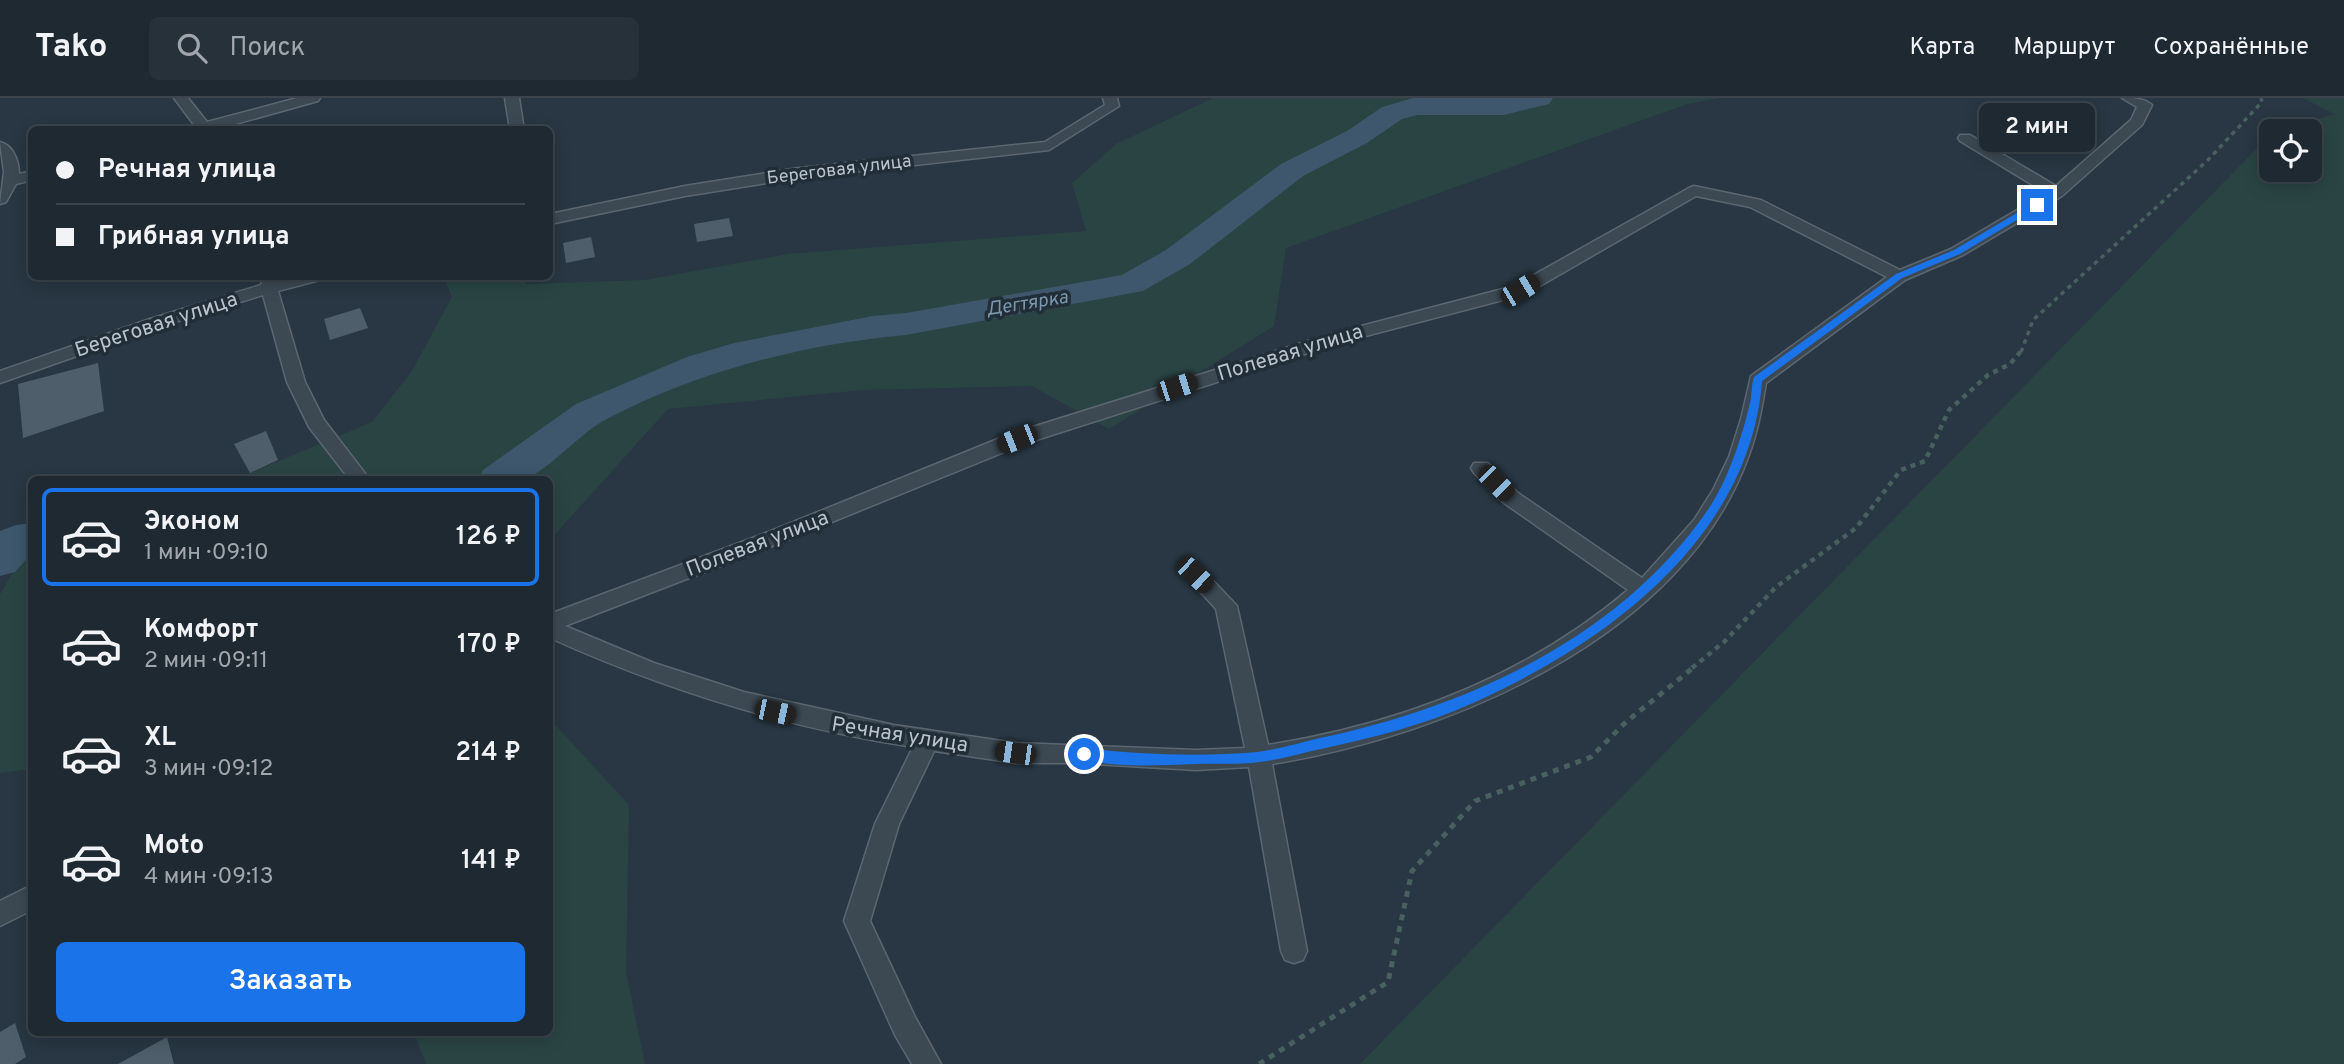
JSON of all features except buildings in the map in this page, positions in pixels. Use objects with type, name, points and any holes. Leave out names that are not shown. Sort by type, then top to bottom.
[{"type":"street","points":[[181,98],[199,126]]},
{"type":"street","points":[[208,126],[313,98]]},
{"type":"street","points":[[512,98],[516,126]]},
{"type":"street","name":"Береговая улица","points":[[553,218],[685,191],[799,173],[1049,146],[1112,106],[1110,98]]},
{"type":"street","name":"Речная улица","points":[[553,630],[619,660],[775,712],[1015,753],[1084,754],[1143,760],[1259,757],[1369,733],[1466,701],[1535,667],[1616,614],[1665,571],[1713,511],[1742,449],[1755,401],[1757,380],[1899,276],[1957,252],[2057,192],[2137,122],[2145,105],[2129,98]]},
{"type":"street","points":[[265,112],[267,126]]},
{"type":"street","points":[[1965,138],[2057,192]]},
{"type":"street","points":[[0,146],[10,156],[13,168],[10,181],[0,199]]},
{"type":"street","points":[[10,181],[28,176]]},
{"type":"street","name":"Полевая улица","points":[[553,622],[783,534],[1017,439],[1310,346],[1520,290],[1694,191],[1755,203],[1899,276]]},
{"type":"street","points":[[270,282],[296,382],[316,423],[358,476]]},
{"type":"street","name":"Береговая улица","points":[[0,377],[270,282]]},
{"type":"street","points":[[1480,468],[1511,498],[1643,590]]},
{"type":"street","points":[[1195,575],[1226,606],[1259,757],[1294,951]]},
{"type":"street","points":[[927,1064],[905,1026],[857,921],[887,824],[928,740]]},
{"type":"street","points":[[0,914],[28,898]]},
{"type":"path","points":[[1259,1064],[1388,982],[1412,871],[1475,801],[1591,757],[1626,722],[1725,641],[1776,587],[1856,528],[1900,470],[1925,461],[1949,410],[1988,375],[2010,364],[2020,354],[2033,320],[2208,160],[2262,102],[2261,98]]},
{"type":"green space","points":[[1213,98],[1720,98],[1687,104],[1286,248],[1274,326],[1109,429],[1032,386],[863,390],[668,409],[553,537],[553,476],[244,476],[372,422],[412,371],[452,297],[445,280],[524,280],[527,284],[645,280],[788,254],[1086,231],[1072,183],[1116,144]]},
{"type":"green space","points":[[2303,98],[2344,98],[2344,1064],[1360,1064],[2259,146],[2259,182],[2322,182],[2322,119],[2317,119],[2335,114]]},
{"type":"green space","points":[[28,547],[28,769],[0,773],[0,594]]},
{"type":"green space","points":[[553,722],[629,805],[626,972],[645,1064],[426,1064],[415,1036],[553,1036]]},
{"type":"waterway","name":"Дегтярка","points":[[502,476],[589,413],[700,365],[734,354],[873,327],[906,324],[1131,284],[1178,257],[1292,170],[1357,137],[1392,113],[1415,106],[1504,106],[1539,98]]},
{"type":"waterway","name":"Дегтярка","points":[[0,561],[16,540],[28,538]]},
{"type":"route","points":[[1084,754],[1143,760],[1259,757],[1369,733],[1466,701],[1535,667],[1616,614],[1665,571],[1713,511],[1742,449],[1755,401],[1757,380],[1899,276],[1957,252],[2037,205]]}]
